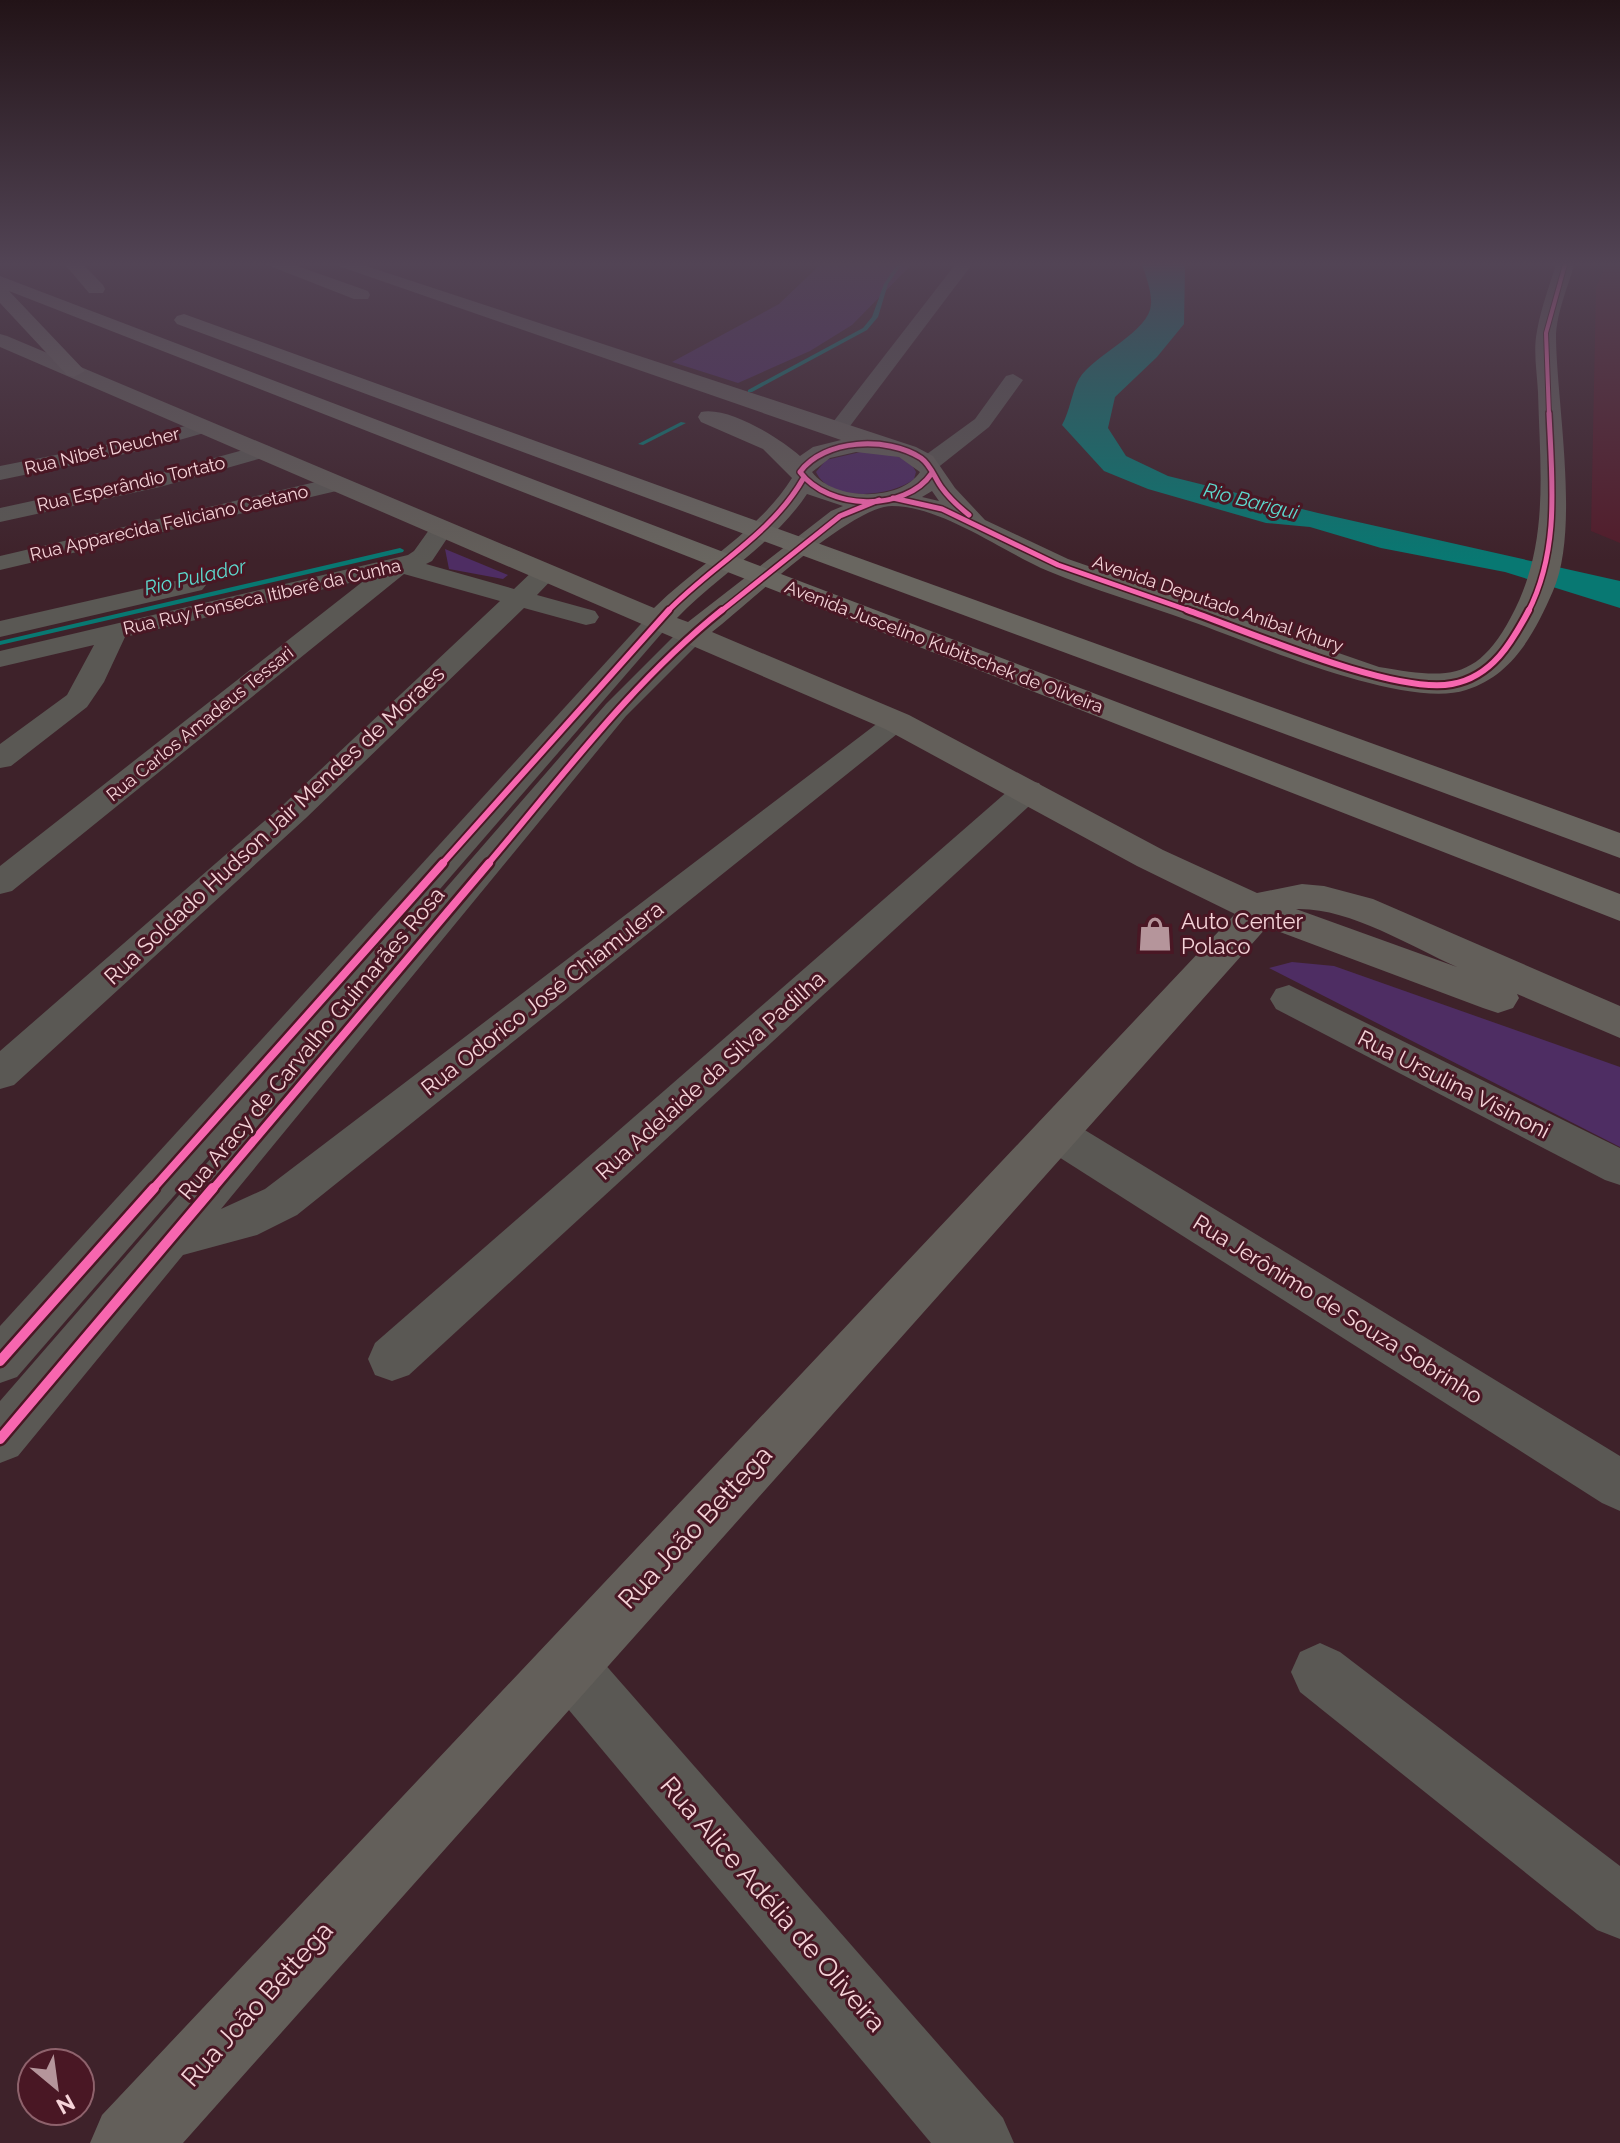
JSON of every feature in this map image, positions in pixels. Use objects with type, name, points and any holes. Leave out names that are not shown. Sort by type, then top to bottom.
[{"type":"highway","points":[[65,361],[74,371]]},
{"type":"highway","name":"Avenida Juscelino Kubitschek de Oliveira","points":[[207,361],[1620,908]]},
{"type":"highway","name":"Avenida Juscelino Kubitschek de Oliveira","points":[[295,361],[1620,846]]},
{"type":"main road","points":[[50,361],[897,722],[1165,865],[1260,910],[1620,1042]]},
{"type":"main road","points":[[631,361],[885,447]]},
{"type":"main road","name":"Avenida Deputado Aníbal Khury","points":[[802,476],[811,487],[832,495],[927,504],[981,526],[1058,565],[1373,675],[1403,682],[1453,684],[1480,673],[1499,659],[1513,641],[1541,587],[1549,552],[1553,502],[1547,361]]},
{"type":"main road","points":[[687,410],[768,440],[790,458],[802,476]]},
{"type":"main road","points":[[802,476],[804,463],[813,456],[828,450],[856,446],[903,450],[930,468]]},
{"type":"main road","name":"Avenida Deputado Aníbal Khury","points":[[930,468],[954,502],[981,526]]},
{"type":"main road","name":"Rua Aracy de Carvalho Guimarães Rosa","points":[[676,627],[840,516],[922,488],[930,468]]},
{"type":"main road","name":"Rua Aracy de Carvalho Guimarães Rosa","points":[[676,627],[702,578],[777,518],[792,500],[802,476]]},
{"type":"main road","points":[[1260,910],[1279,898],[1295,896],[1317,896],[1359,908],[1620,1023]]},
{"type":"main road","name":"Rua João Bettega","points":[[130,2143],[1260,910]]},
{"type":"street","points":[[837,430],[890,361]]},
{"type":"street","points":[[930,468],[982,423],[1013,380]]},
{"type":"street","name":"Rua Nibet Deucher","points":[[0,473],[144,444],[204,427]]},
{"type":"street","name":"Rua Esperândio Tortato","points":[[0,515],[160,480],[261,451]]},
{"type":"street","name":"Rua Apparecida Feliciano Caetano","points":[[0,563],[337,484]]},
{"type":"street","name":"Rua Ruy Fonseca Itiberê da Cunha","points":[[5,652],[114,632],[398,552],[423,556],[442,528]]},
{"type":"street","points":[[398,552],[518,598],[586,617]]},
{"type":"street","name":"Rua Carlos Amadeus Tessari","points":[[0,883],[398,552]]},
{"type":"street","name":"Rua Soldado Hudson Jair Mendes de Moraes","points":[[0,1074],[252,850],[546,572]]},
{"type":"street","name":"Rua Ruy Fonseca Itiberê da Cunha","points":[[0,629],[213,580]]},
{"type":"street","name":"Rua Aracy de Carvalho Guimarães Rosa","points":[[0,1439],[616,710],[676,627]]},
{"type":"street","name":"Rua Aracy de Carvalho Guimarães Rosa","points":[[0,1361],[676,627]]},
{"type":"street","points":[[0,759],[77,701],[90,682],[114,632]]},
{"type":"street","name":"Rua Odorico José Chiamulera","points":[[170,1238],[208,1233],[241,1223],[281,1202],[897,722]]},
{"type":"street","name":"Rua Adelaide da Silva Padilha","points":[[392,1359],[1028,790]]},
{"type":"street","name":"Rua Ursulina Visinoni","points":[[1289,999],[1620,1168]]},
{"type":"street","name":"Rua Jerônimo de Souza Sobrinho","points":[[1055,1133],[1620,1485]]},
{"type":"street","name":"Rua Alice Adélia de Oliveira","points":[[568,1665],[978,2143]]},
{"type":"street","points":[[1320,1672],[1620,1907]]},
{"type":"shaded area","points":[[674,361],[787,361],[738,383]]},
{"type":"shaded area","points":[[1594,361],[1620,361],[1620,543],[1591,531]]},
{"type":"shaded area","points":[[865,451],[907,461],[916,472],[914,479],[877,493],[847,493],[823,482],[816,472],[826,460]]},
{"type":"shaded area","points":[[445,549],[508,575],[503,579],[449,569]]},
{"type":"shaded area","points":[[1292,962],[1334,966],[1620,1067],[1620,1147],[1269,968]]},
{"type":"water","name":"Rio Barigui","points":[[1096,361],[1153,361],[1115,397],[1108,428],[1126,456],[1168,476],[1620,581],[1620,608],[1505,572],[1381,548],[1310,527],[1266,523],[1148,489],[1104,471],[1062,425],[1079,379]]},
{"type":"waterway","name":"Rio Pulador","points":[[750,391],[806,361]]},
{"type":"waterway","name":"Rio Pulador","points":[[641,444],[683,423]]},
{"type":"waterway","name":"Rio Pulador","points":[[0,643],[400,550]]},
{"type":"cycle path","points":[[893,498],[942,509],[1058,565],[1373,675],[1429,685],[1453,684],[1472,677],[1499,659],[1513,641],[1541,587],[1549,552],[1553,502],[1547,361]]},
{"type":"cycle path","points":[[932,473],[924,485],[909,494],[867,501],[825,493],[809,484],[800,472],[808,461],[837,447],[874,445],[908,452],[924,461],[945,492],[969,515]]},
{"type":"cycle path","points":[[0,1361],[659,620],[698,581],[772,521],[803,479]]},
{"type":"cycle path","points":[[0,1439],[640,685],[692,634],[840,516],[879,500]]},
{"type":"place","name":"Auto Center Polaco","points":[[1155,934]]}]
